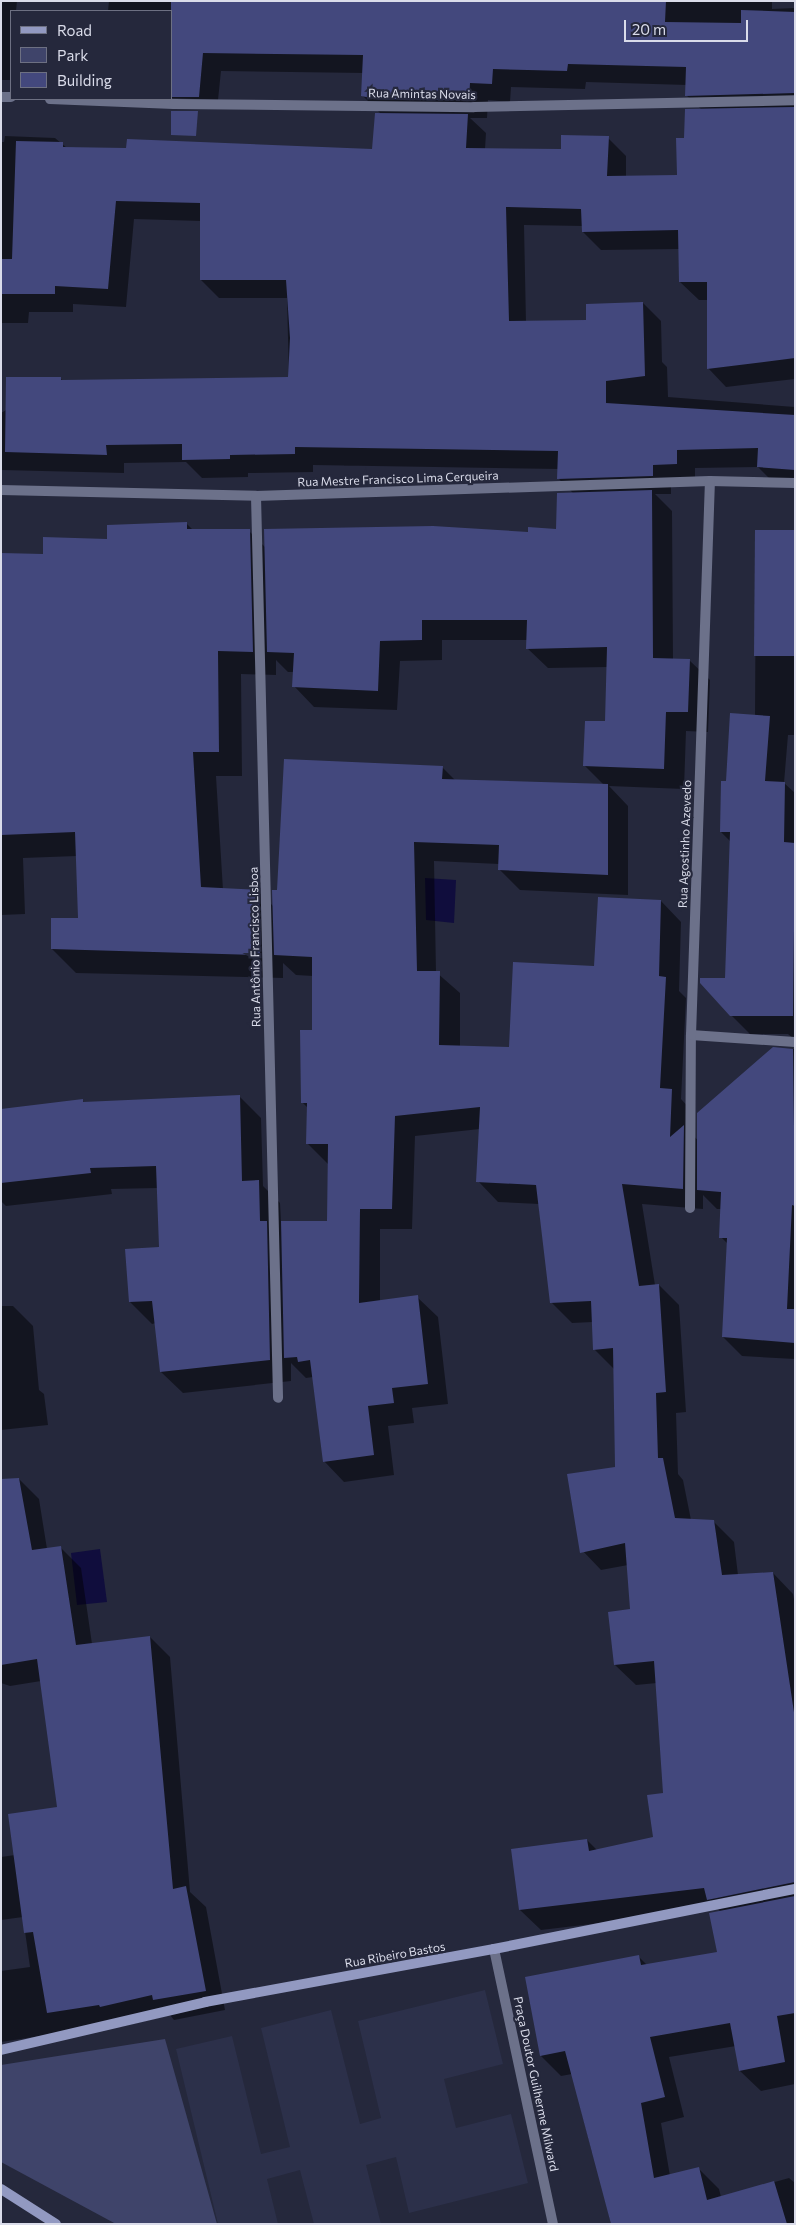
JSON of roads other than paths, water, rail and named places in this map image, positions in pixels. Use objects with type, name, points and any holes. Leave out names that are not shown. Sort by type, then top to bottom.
[{"type":"main road","name":"Rua Ribeiro Bastos","points":[[1,2050],[205,2002],[494,1950],[795,1889]]},
{"type":"main road","points":[[1,2189],[56,2224]]},
{"type":"street","name":"Rua Amintas Novais","points":[[102,100],[465,107],[795,100]]},
{"type":"street","name":"Rua Mestre Francisco Lima Cerqueira","points":[[1,490],[256,496],[710,481],[795,484]]},
{"type":"street","name":"Rua Agostinho Azevedo","points":[[690,1208],[691,1035],[710,481]]},
{"type":"street","name":"Rua Antônio Francisco Lisboa","points":[[256,496],[278,1398]]},
{"type":"street","points":[[691,1035],[795,1042]]},
{"type":"street","name":"Praça Doutor Guilherme Milward","points":[[494,1950],[553,2224]]}]
